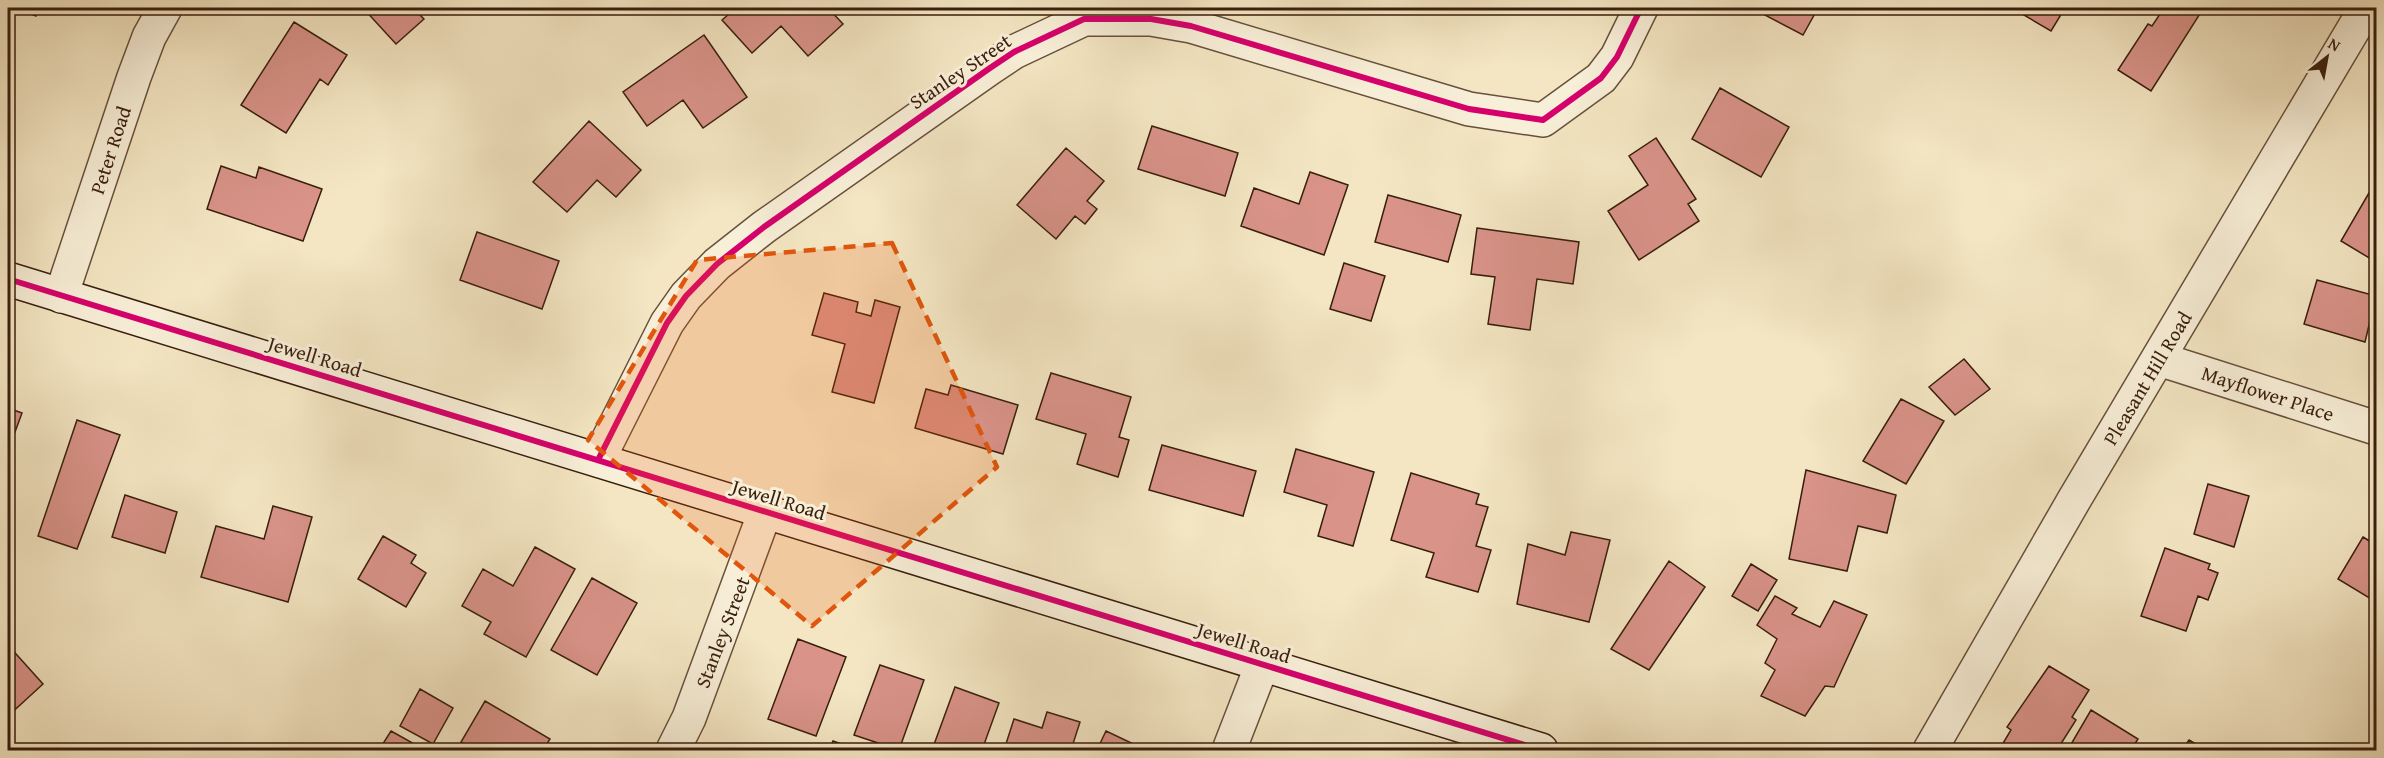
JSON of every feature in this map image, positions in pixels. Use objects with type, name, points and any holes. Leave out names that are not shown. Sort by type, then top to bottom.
[{"type":"street","name":"Peter Road","points":[[62,296],[134,77],[149,37],[165,8]]},
{"type":"street","name":"Stanley Street","points":[[598,460],[667,323],[686,296],[717,264],[764,227],[990,68],[1014,52],[1084,19],[1151,19],[1191,26],[1469,109],[1543,120],[1601,78],[1617,57],[1641,8]]},
{"type":"street","name":"Pleasant Hill Road","points":[[1930,750],[2074,500],[2366,8]]},
{"type":"street","name":"Jewell Road","points":[[8,279],[1541,750]]},
{"type":"street","name":"Mayflower Place","points":[[2159,359],[2376,428]]},
{"type":"street","name":"Stanley Street","points":[[673,750],[689,718],[765,512]]},
{"type":"street","points":[[1229,750],[1246,700],[1262,665]]},
{"type":"highlighted area","points":[[892,243],[997,467],[812,626],[588,440],[697,260]]},
{"type":"building","points":[[15,8],[39,8],[36,16]]},
{"type":"building","points":[[363,8],[413,8],[424,19],[396,44]]},
{"type":"building","points":[[736,8],[828,8],[843,24],[808,56],[781,26],[752,53],[722,20]]},
{"type":"building","points":[[1764,8],[1818,8],[1803,35],[1761,13]]},
{"type":"building","points":[[2012,8],[2065,8],[2051,31]]},
{"type":"building","points":[[2164,8],[2203,9],[2151,91],[2118,70],[2148,24],[2152,26]]},
{"type":"building","points":[[294,22],[347,55],[328,85],[320,79],[286,133],[241,105]]},
{"type":"building","points":[[704,35],[747,97],[703,128],[683,100],[647,126],[623,92]]},
{"type":"building","points":[[1720,88],[1789,127],[1761,177],[1692,139]]},
{"type":"building","points":[[589,121],[641,170],[616,197],[597,180],[567,212],[533,182]]},
{"type":"building","points":[[1152,126],[1238,153],[1225,196],[1138,169]]},
{"type":"building","points":[[1656,138],[1696,199],[1688,204],[1699,221],[1639,260],[1608,211],[1648,185],[1629,156]]},
{"type":"building","points":[[1066,148],[1104,181],[1087,201],[1097,209],[1085,224],[1075,216],[1056,239],[1017,205]]},
{"type":"building","points":[[221,166],[256,178],[259,167],[322,189],[303,241],[207,209]]},
{"type":"building","points":[[1310,172],[1348,185],[1324,255],[1241,226],[1254,188],[1299,204]]},
{"type":"building","points":[[2373,186],[2376,189],[2376,262],[2341,241]]},
{"type":"building","points":[[1388,195],[1461,215],[1448,262],[1375,242]]},
{"type":"building","points":[[1477,228],[1579,242],[1573,284],[1537,279],[1530,330],[1488,324],[1495,277],[1471,274]]},
{"type":"building","points":[[477,232],[559,261],[542,309],[460,280]]},
{"type":"building","points":[[1344,263],[1385,276],[1371,321],[1330,309]]},
{"type":"building","points":[[2317,280],[2376,296],[2365,342],[2304,324]]},
{"type":"building","points":[[824,293],[858,302],[856,312],[871,316],[875,300],[900,307],[874,403],[832,392],[845,344],[812,335]]},
{"type":"building","points":[[1964,359],[1990,389],[1955,415],[1929,387]]},
{"type":"building","points":[[1051,373],[1131,397],[1119,437],[1129,440],[1118,477],[1077,464],[1086,434],[1036,419]]},
{"type":"building","points":[[951,385],[1018,405],[1003,454],[915,428],[926,389],[948,395]]},
{"type":"building","points":[[1901,399],[1944,421],[1906,484],[1863,461]]},
{"type":"building","points":[[8,408],[22,413],[8,451]]},
{"type":"building","points":[[77,420],[120,435],[77,549],[38,536]]},
{"type":"building","points":[[1162,445],[1256,471],[1243,516],[1149,490]]},
{"type":"building","points":[[1296,449],[1374,472],[1353,546],[1318,536],[1327,505],[1284,492]]},
{"type":"building","points":[[1806,470],[1896,495],[1887,533],[1858,526],[1847,571],[1789,559]]},
{"type":"building","points":[[1411,473],[1479,494],[1476,504],[1488,507],[1476,546],[1491,550],[1478,592],[1426,577],[1434,553],[1391,540]]},
{"type":"building","points":[[2208,484],[2249,496],[2234,547],[2194,534]]},
{"type":"building","points":[[125,495],[177,512],[165,553],[112,537]]},
{"type":"building","points":[[273,506],[312,517],[288,602],[201,577],[216,526],[264,539]]},
{"type":"building","points":[[1571,532],[1610,540],[1589,622],[1517,604],[1528,544],[1565,555]]},
{"type":"building","points":[[383,536],[416,555],[411,563],[426,573],[406,607],[358,579]]},
{"type":"building","points":[[2363,537],[2376,545],[2376,602],[2338,579]]},
{"type":"building","points":[[535,547],[575,569],[526,657],[484,634],[491,622],[462,606],[483,569],[513,586]]},
{"type":"building","points":[[2165,548],[2210,564],[2208,569],[2218,573],[2208,600],[2198,596],[2186,631],[2141,616]]},
{"type":"building","points":[[1669,561],[1705,587],[1649,670],[1611,649]]},
{"type":"building","points":[[1751,564],[1777,580],[1758,611],[1732,596]]},
{"type":"building","points":[[592,578],[637,603],[597,675],[551,650]]},
{"type":"building","points":[[1775,596],[1797,608],[1792,614],[1820,627],[1834,601],[1867,615],[1834,687],[1825,686],[1805,716],[1761,696],[1775,670],[1765,663],[1777,639],[1757,625]]},
{"type":"building","points":[[798,639],[846,657],[816,736],[768,719]]},
{"type":"building","points":[[8,645],[43,684],[8,716]]},
{"type":"building","points":[[880,665],[924,680],[899,750],[854,735]]},
{"type":"building","points":[[2049,666],[2089,690],[2072,717],[2076,720],[2057,750],[1999,750],[2011,730],[2007,727]]},
{"type":"building","points":[[955,687],[999,703],[982,750],[932,750]]},
{"type":"building","points":[[420,689],[453,708],[433,744],[400,726]]},
{"type":"building","points":[[485,701],[550,739],[543,750],[475,750],[461,742]]},
{"type":"building","points":[[2091,710],[2138,739],[2131,750],[2073,750],[2074,748],[2070,746]]},
{"type":"building","points":[[1047,712],[1080,722],[1071,750],[1004,750],[1014,719],[1042,728]]},
{"type":"building","points":[[391,731],[425,750],[379,750]]},
{"type":"building","points":[[1106,731],[1146,750],[1097,750]]},
{"type":"building","points":[[2189,740],[2206,750],[2182,750]]},
{"type":"building","points":[[833,741],[859,750],[829,750]]},
{"type":"cycle path","points":[[598,460],[667,323],[686,296],[717,264],[764,227],[990,68],[1014,52],[1084,19],[1151,19],[1191,26],[1469,109],[1543,120],[1601,78],[1617,57],[1641,8]]},
{"type":"cycle path","points":[[8,279],[1541,750]]}]
